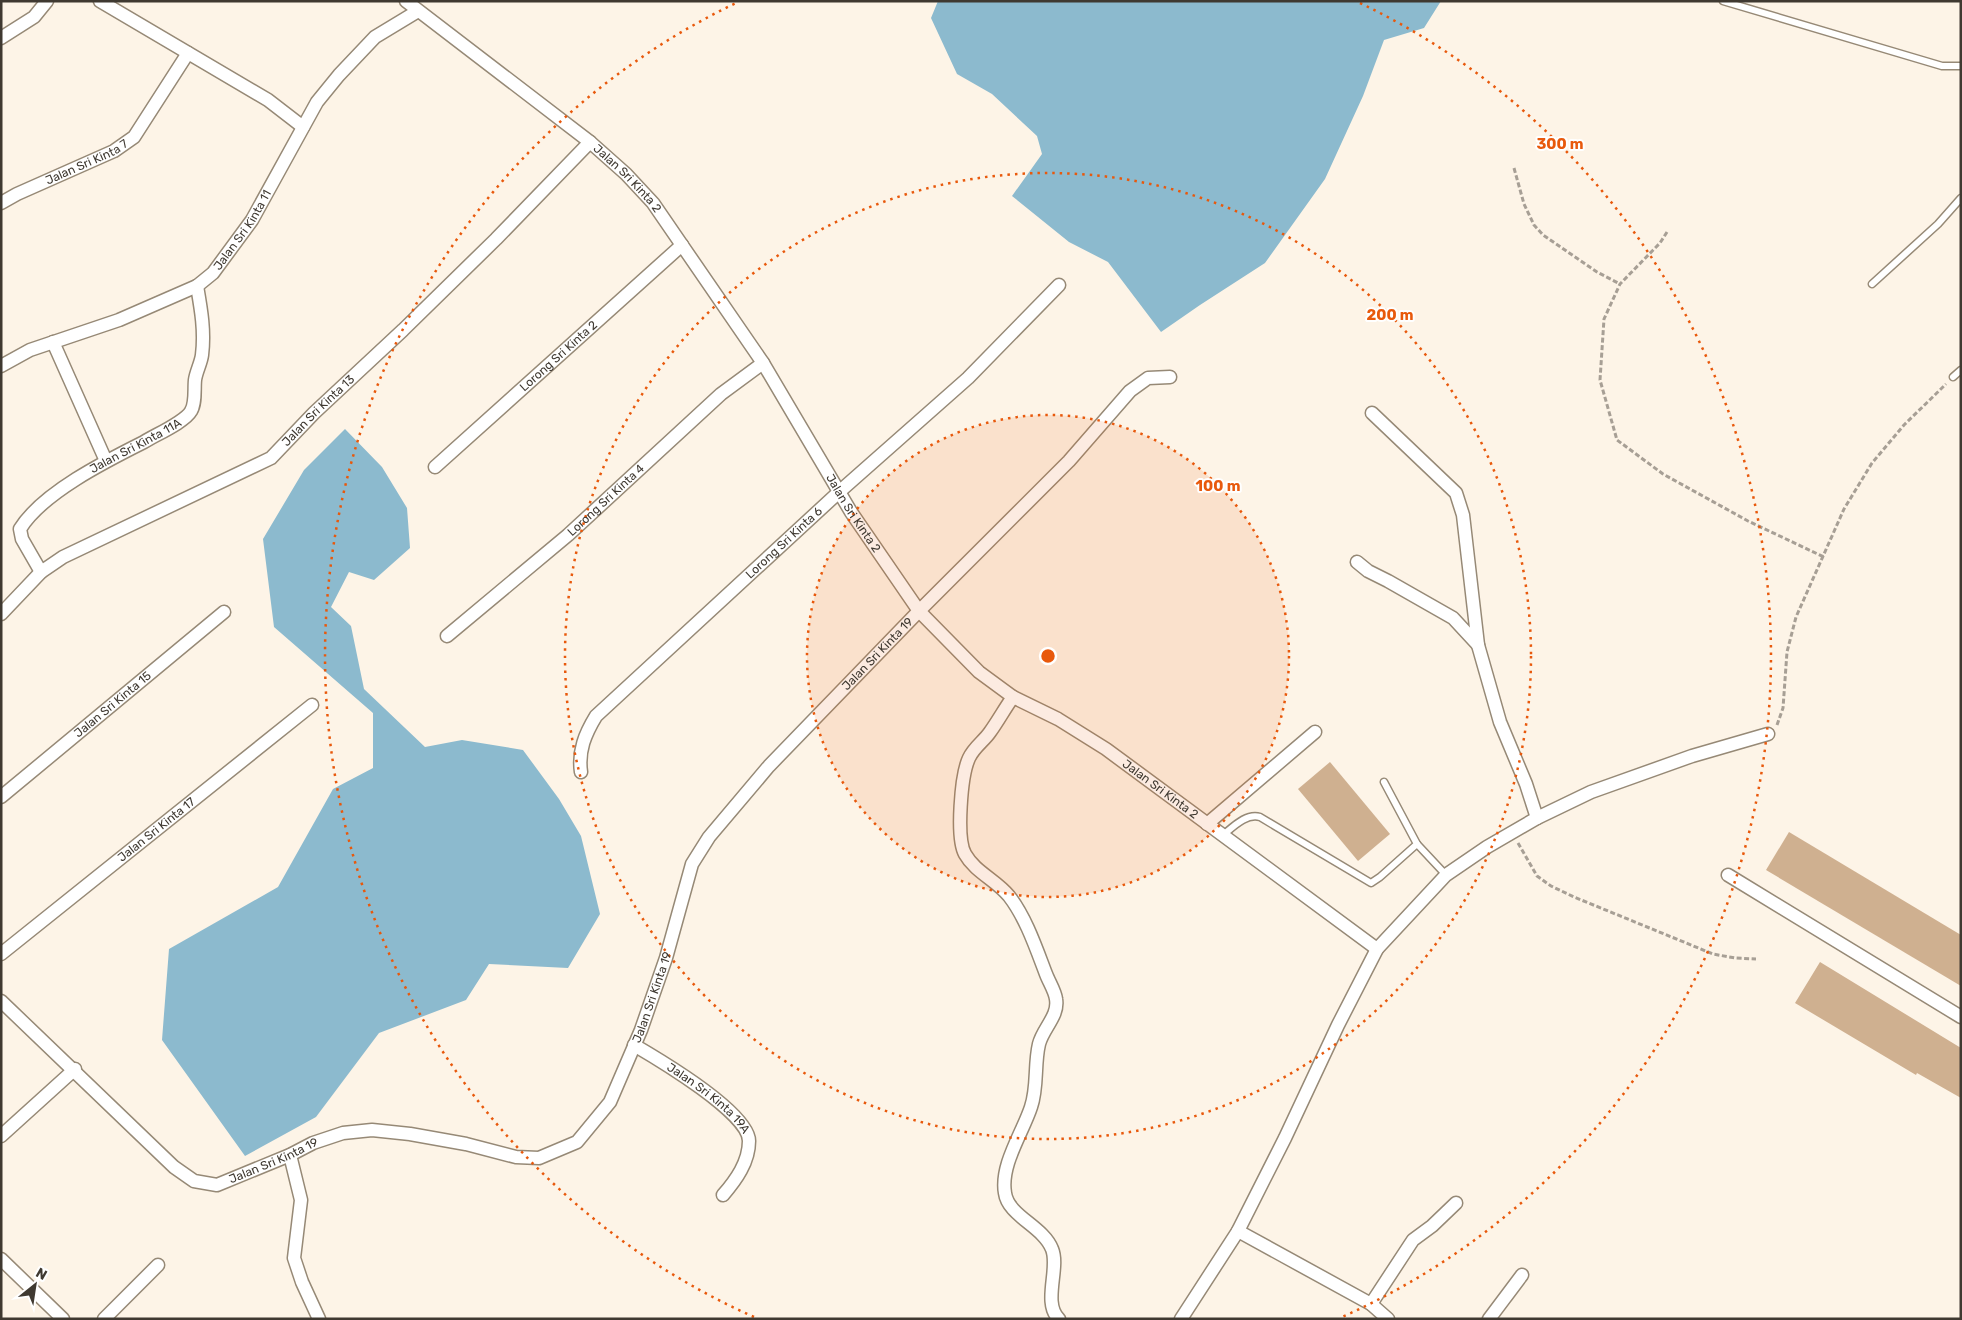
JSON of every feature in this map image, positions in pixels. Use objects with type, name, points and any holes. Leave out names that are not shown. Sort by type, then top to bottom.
[{"type":"street","points":[[1,38],[34,17],[47,1]]},
{"type":"street","points":[[100,1],[268,100],[303,127]]},
{"type":"street","name":"Jalan Sri Kinta 2","points":[[406,1],[590,142],[626,174],[653,203],[763,363],[839,492],[919,611],[979,672],[1013,697],[1058,719],[1106,749],[1377,949]]},
{"type":"street","name":"Jalan Sri Kinta 11","points":[[1,366],[30,350],[119,320],[197,286],[213,273],[252,220],[303,127],[325,92],[375,38],[418,11]]},
{"type":"street","name":"Jalan Sri Kinta 7","points":[[1,203],[114,151],[134,137],[188,53]]},
{"type":"street","name":"Jalan Sri Kinta 13","points":[[1,614],[41,572],[63,557],[270,458],[314,413],[496,240],[590,142]]},
{"type":"street","name":"Lorong Sri Kinta 2","points":[[436,466],[682,245]]},
{"type":"street","name":"Lorong Sri Kinta 6","points":[[581,772],[579,759],[585,734],[596,716],[839,492],[968,378],[1059,285]]},
{"type":"street","name":"Jalan Sri Kinta 11A","points":[[41,572],[22,539],[20,529],[26,520],[53,496],[106,462],[163,432],[185,418],[192,410],[195,378],[202,356],[203,323],[197,286]]},
{"type":"street","points":[[53,342],[106,462]]},
{"type":"street","name":"Lorong Sri Kinta 4","points":[[448,636],[568,535],[721,394],[763,363]]},
{"type":"street","name":"Jalan Sri Kinta 19","points":[[1,1001],[174,1167],[194,1181],[216,1185],[290,1155],[313,1143],[343,1133],[372,1130],[410,1134],[516,1157],[538,1158],[577,1142],[610,1102],[666,958],[692,864],[709,837],[770,766],[919,611],[1070,461],[1130,390],[1148,378],[1170,377]]},
{"type":"street","points":[[1372,413],[1456,493],[1463,515],[1478,645],[1500,722],[1526,784],[1537,818]]},
{"type":"street","points":[[1356,562],[1368,571],[1453,618],[1478,645]]},
{"type":"street","name":"Jalan Sri Kinta 15","points":[[1,798],[224,612]]},
{"type":"street","points":[[1013,697],[989,734],[976,746],[969,756],[963,772],[961,791],[961,833],[964,852],[970,862],[1008,896],[1016,908],[1030,935],[1056,998],[1055,1011],[1039,1042],[1032,1107],[1014,1143],[1005,1179],[1004,1192],[1009,1204],[1041,1232],[1053,1250],[1052,1299],[1054,1315],[1059,1319]]},
{"type":"street","name":"Jalan Sri Kinta 17","points":[[1,954],[312,705]]},
{"type":"street","points":[[1207,824],[1315,732]]},
{"type":"street","points":[[1181,1319],[1238,1231],[1377,949],[1446,875],[1511,832],[1591,792],[1692,756],[1768,734]]},
{"type":"street","points":[[1728,875],[1961,1017]]},
{"type":"street","name":"Jalan Sri Kinta 19A","points":[[634,1044],[673,1068],[716,1099],[739,1121],[749,1140],[747,1156],[737,1179],[723,1195]]},
{"type":"street","points":[[1,1136],[75,1070]]},
{"type":"street","points":[[290,1155],[301,1200],[294,1258],[302,1282],[319,1319]]},
{"type":"street","points":[[1371,1304],[1414,1240],[1456,1203]]},
{"type":"street","points":[[1238,1231],[1371,1304],[1388,1319]]},
{"type":"street","points":[[1,1259],[63,1319]]},
{"type":"street","points":[[104,1319],[158,1265]]},
{"type":"street","points":[[1489,1319],[1522,1275]]},
{"type":"lane","points":[[1723,1],[1942,66],[1961,66]]},
{"type":"lane","points":[[1872,284],[1938,224],[1961,198]]},
{"type":"lane","points":[[1953,377],[1961,370]]},
{"type":"lane","points":[[1384,782],[1418,844],[1446,875]]},
{"type":"lane","points":[[1223,835],[1248,817],[1254,815],[1371,883],[1418,844]]},
{"type":"path","points":[[1514,168],[1524,204],[1534,225],[1543,235],[1597,272],[1620,284]]},
{"type":"path","points":[[1667,232],[1660,243],[1620,284],[1604,319],[1600,380],[1617,440],[1663,474],[1748,521],[1824,557]]},
{"type":"path","points":[[1768,734],[1778,724],[1784,708],[1787,652],[1796,617],[1844,509],[1872,463],[1904,425],[1953,377]]},
{"type":"path","points":[[1511,832],[1537,876],[1566,894],[1666,934],[1691,947],[1713,954],[1756,959]]},
{"type":"water","points":[[938,1],[1441,1],[1424,28],[1384,40],[1363,96],[1325,179],[1265,263],[1161,332],[1108,262],[1069,242],[1012,196],[1042,154],[1037,136],[992,94],[957,74],[931,18]]},
{"type":"water","points":[[345,429],[382,467],[407,508],[410,548],[374,580],[349,572],[331,607],[351,626],[364,689],[425,747],[462,740],[523,750],[559,799],[581,836],[600,914],[568,968],[489,964],[466,1000],[379,1033],[316,1117],[245,1156],[162,1040],[169,949],[278,887],[333,789],[373,768],[373,713],[274,627],[263,539],[304,470]]},
{"type":"building","points":[[1330,762],[1390,834],[1358,861],[1298,789]]},
{"type":"building","points":[[1789,832],[1961,935],[1961,986],[1766,870]]},
{"type":"building","points":[[1820,962],[1961,1048],[1961,1098],[1917,1073],[1916,1075],[1795,1003]]}]
